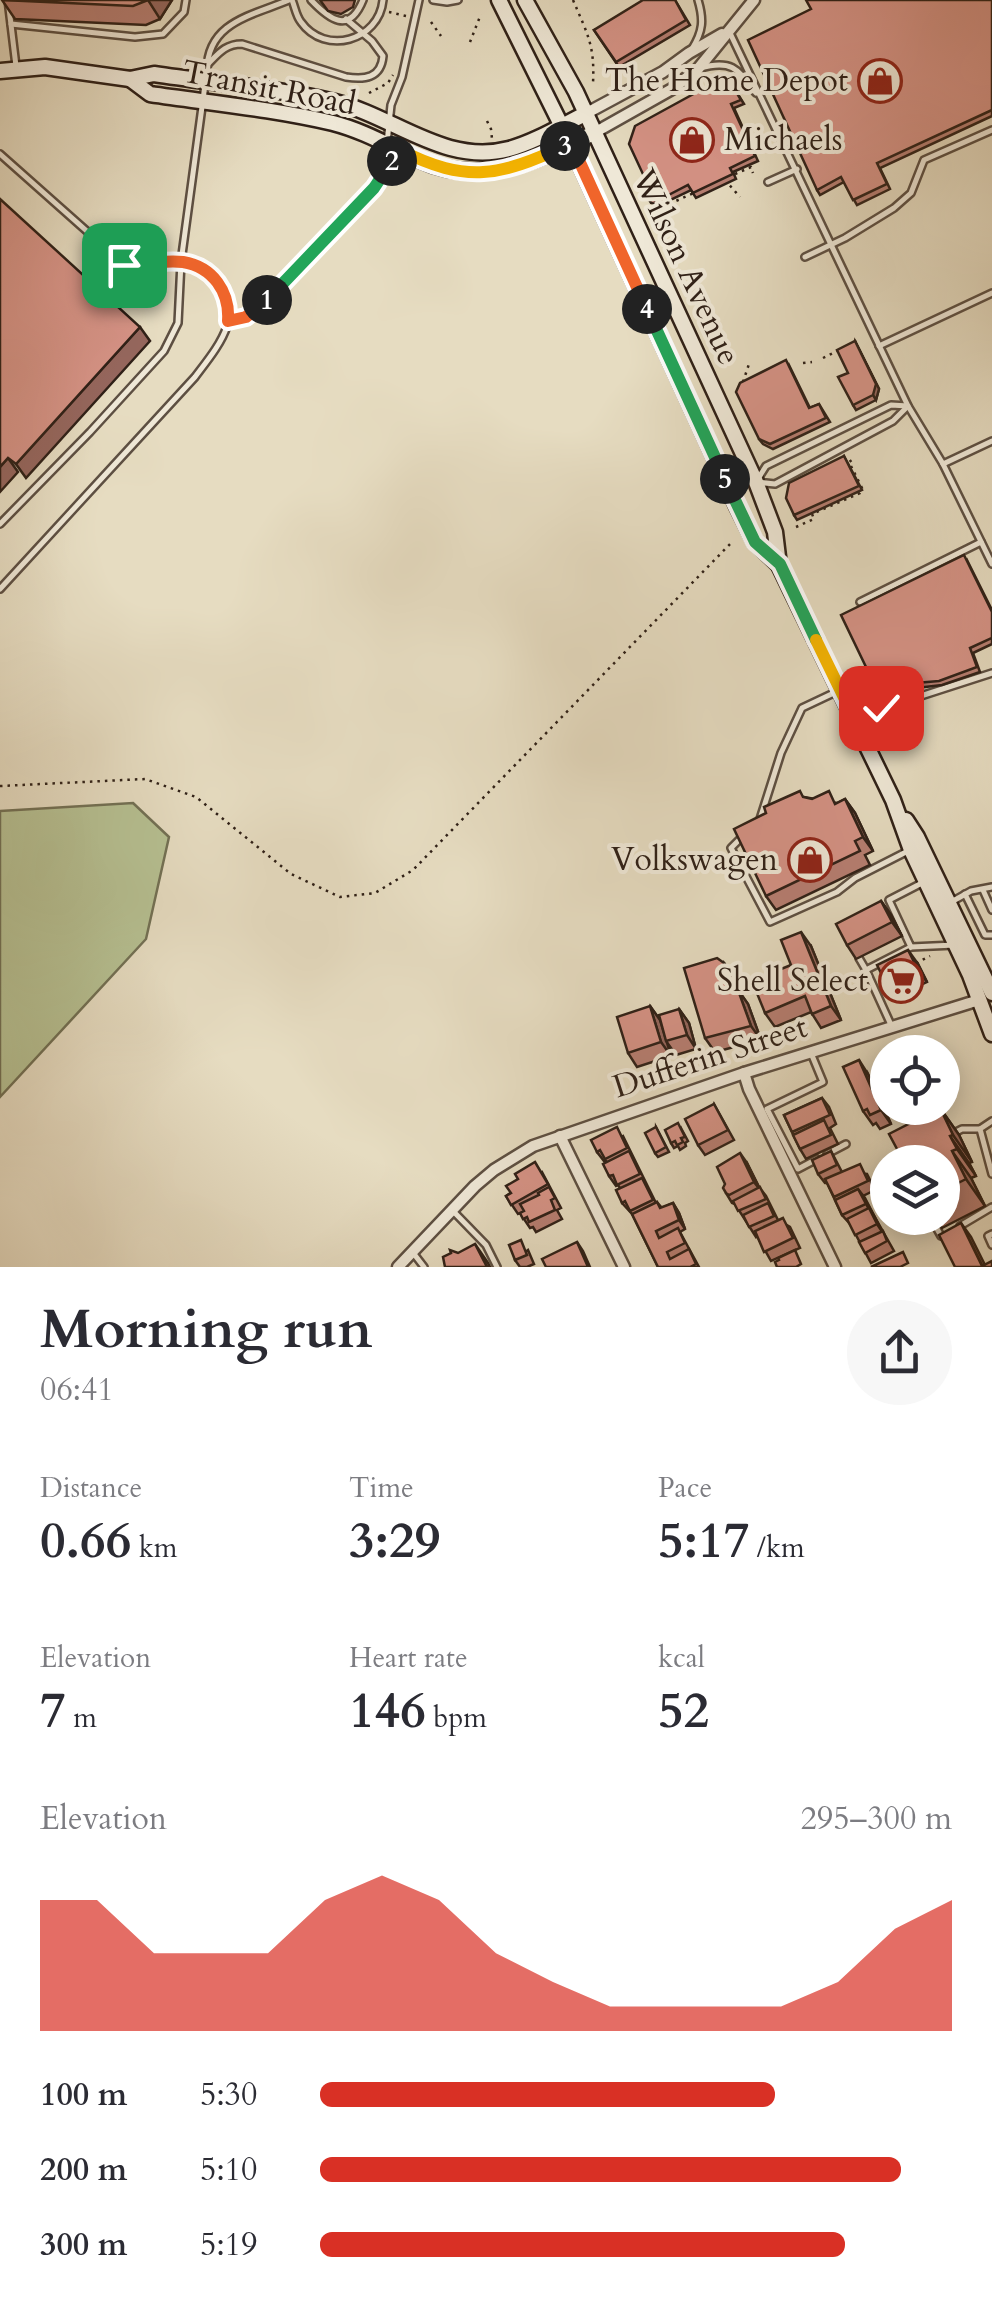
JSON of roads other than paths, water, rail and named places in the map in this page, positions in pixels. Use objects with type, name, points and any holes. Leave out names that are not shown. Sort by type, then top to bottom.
[{"type":"main road","name":"Wilson Avenue","points":[[499,0],[755,542],[780,564]]},
{"type":"main road","name":"Wilson Avenue","points":[[525,0],[576,92],[756,482],[775,532],[780,564],[893,800],[925,882],[955,945],[988,996]]},
{"type":"main road","name":"Transit Road","points":[[0,71],[44,67],[130,79],[154,74],[332,101],[446,148],[482,153],[522,144],[585,114]]},
{"type":"main road","name":"Transit Road","points":[[130,79],[150,94],[352,128],[439,167],[482,172],[514,168],[594,133]]},
{"type":"main road","points":[[732,494],[756,482]]},
{"type":"main road","name":"Wilson Avenue","points":[[893,800],[917,836],[988,996],[992,1034]]},
{"type":"street","points":[[594,133],[672,89],[698,69],[754,0]]},
{"type":"street","points":[[585,114],[664,72],[728,30]]},
{"type":"street","name":"Dufferin Street","points":[[398,1267],[475,1186],[512,1158],[560,1136],[744,1073],[988,996]]},
{"type":"street","points":[[744,1073],[794,1172],[835,1267]]},
{"type":"street","points":[[560,1136],[624,1267]]},
{"type":"lane","points":[[8,0],[16,69]]},
{"type":"lane","points":[[12,24],[136,37],[163,34],[184,12],[186,0]]},
{"type":"lane","points":[[0,524],[164,350],[178,323],[181,262],[210,46],[222,30],[290,0],[299,21],[316,36],[335,42],[364,35],[374,25],[383,0]]},
{"type":"lane","points":[[312,0],[334,21],[356,12],[362,0]]},
{"type":"lane","points":[[228,321],[246,317],[265,302],[374,188],[394,147],[391,105],[402,77],[419,0]]},
{"type":"lane","points":[[433,0],[458,0]]},
{"type":"lane","points":[[689,53],[704,19],[698,0]]},
{"type":"lane","points":[[208,64],[224,48],[242,44],[346,78],[371,77],[382,65],[383,56],[346,19]]},
{"type":"lane","points":[[728,30],[908,406],[943,464],[992,564]]},
{"type":"lane","points":[[698,69],[716,63],[728,65],[739,71],[763,103]]},
{"type":"lane","points":[[805,257],[894,208],[911,193],[924,160],[992,130]]},
{"type":"lane","points":[[0,154],[124,265],[181,262],[200,268],[225,290],[229,308],[220,344],[195,377],[0,589]]},
{"type":"lane","points":[[768,182],[796,169]]},
{"type":"lane","points":[[879,346],[992,294]]},
{"type":"lane","points":[[891,405],[908,406],[894,421],[775,484],[756,482],[766,466],[891,405]]},
{"type":"lane","points":[[943,464],[992,441]]},
{"type":"lane","points":[[860,602],[982,542]]},
{"type":"lane","points":[[852,714],[896,704],[992,672]]},
{"type":"lane","points":[[840,690],[802,708],[780,754],[760,820],[730,848],[770,922],[836,892],[911,850]]},
{"type":"lane","points":[[911,948],[889,900],[925,882]]},
{"type":"lane","points":[[949,904],[964,894],[992,888]]},
{"type":"lane","points":[[982,889],[992,910]]},
{"type":"lane","points":[[964,894],[985,936],[992,936]]},
{"type":"lane","points":[[888,943],[894,956]]},
{"type":"lane","points":[[866,970],[911,948],[955,945]]},
{"type":"lane","points":[[872,952],[877,964]]},
{"type":"lane","points":[[860,958],[893,1028]]},
{"type":"lane","points":[[773,1130],[767,1109],[823,1082],[811,1053]]},
{"type":"lane","points":[[947,1137],[962,1129],[980,1129],[992,1121]]},
{"type":"lane","points":[[980,1129],[992,1174]]},
{"type":"lane","points":[[794,1172],[846,1144]]},
{"type":"lane","points":[[960,1226],[992,1207]]},
{"type":"lane","points":[[452,1209],[486,1245],[497,1267]]},
{"type":"lane","points":[[992,1234],[988,1236],[992,1245]]},
{"type":"lane","points":[[412,1252],[424,1267]]},
{"type":"place","name":"The Home Depot","points":[[880,81]]},
{"type":"place","name":"Michaels","points":[[692,140]]},
{"type":"place","name":"Volkswagen","points":[[810,860]]},
{"type":"place","name":"Shell Select","points":[[901,981]]}]
